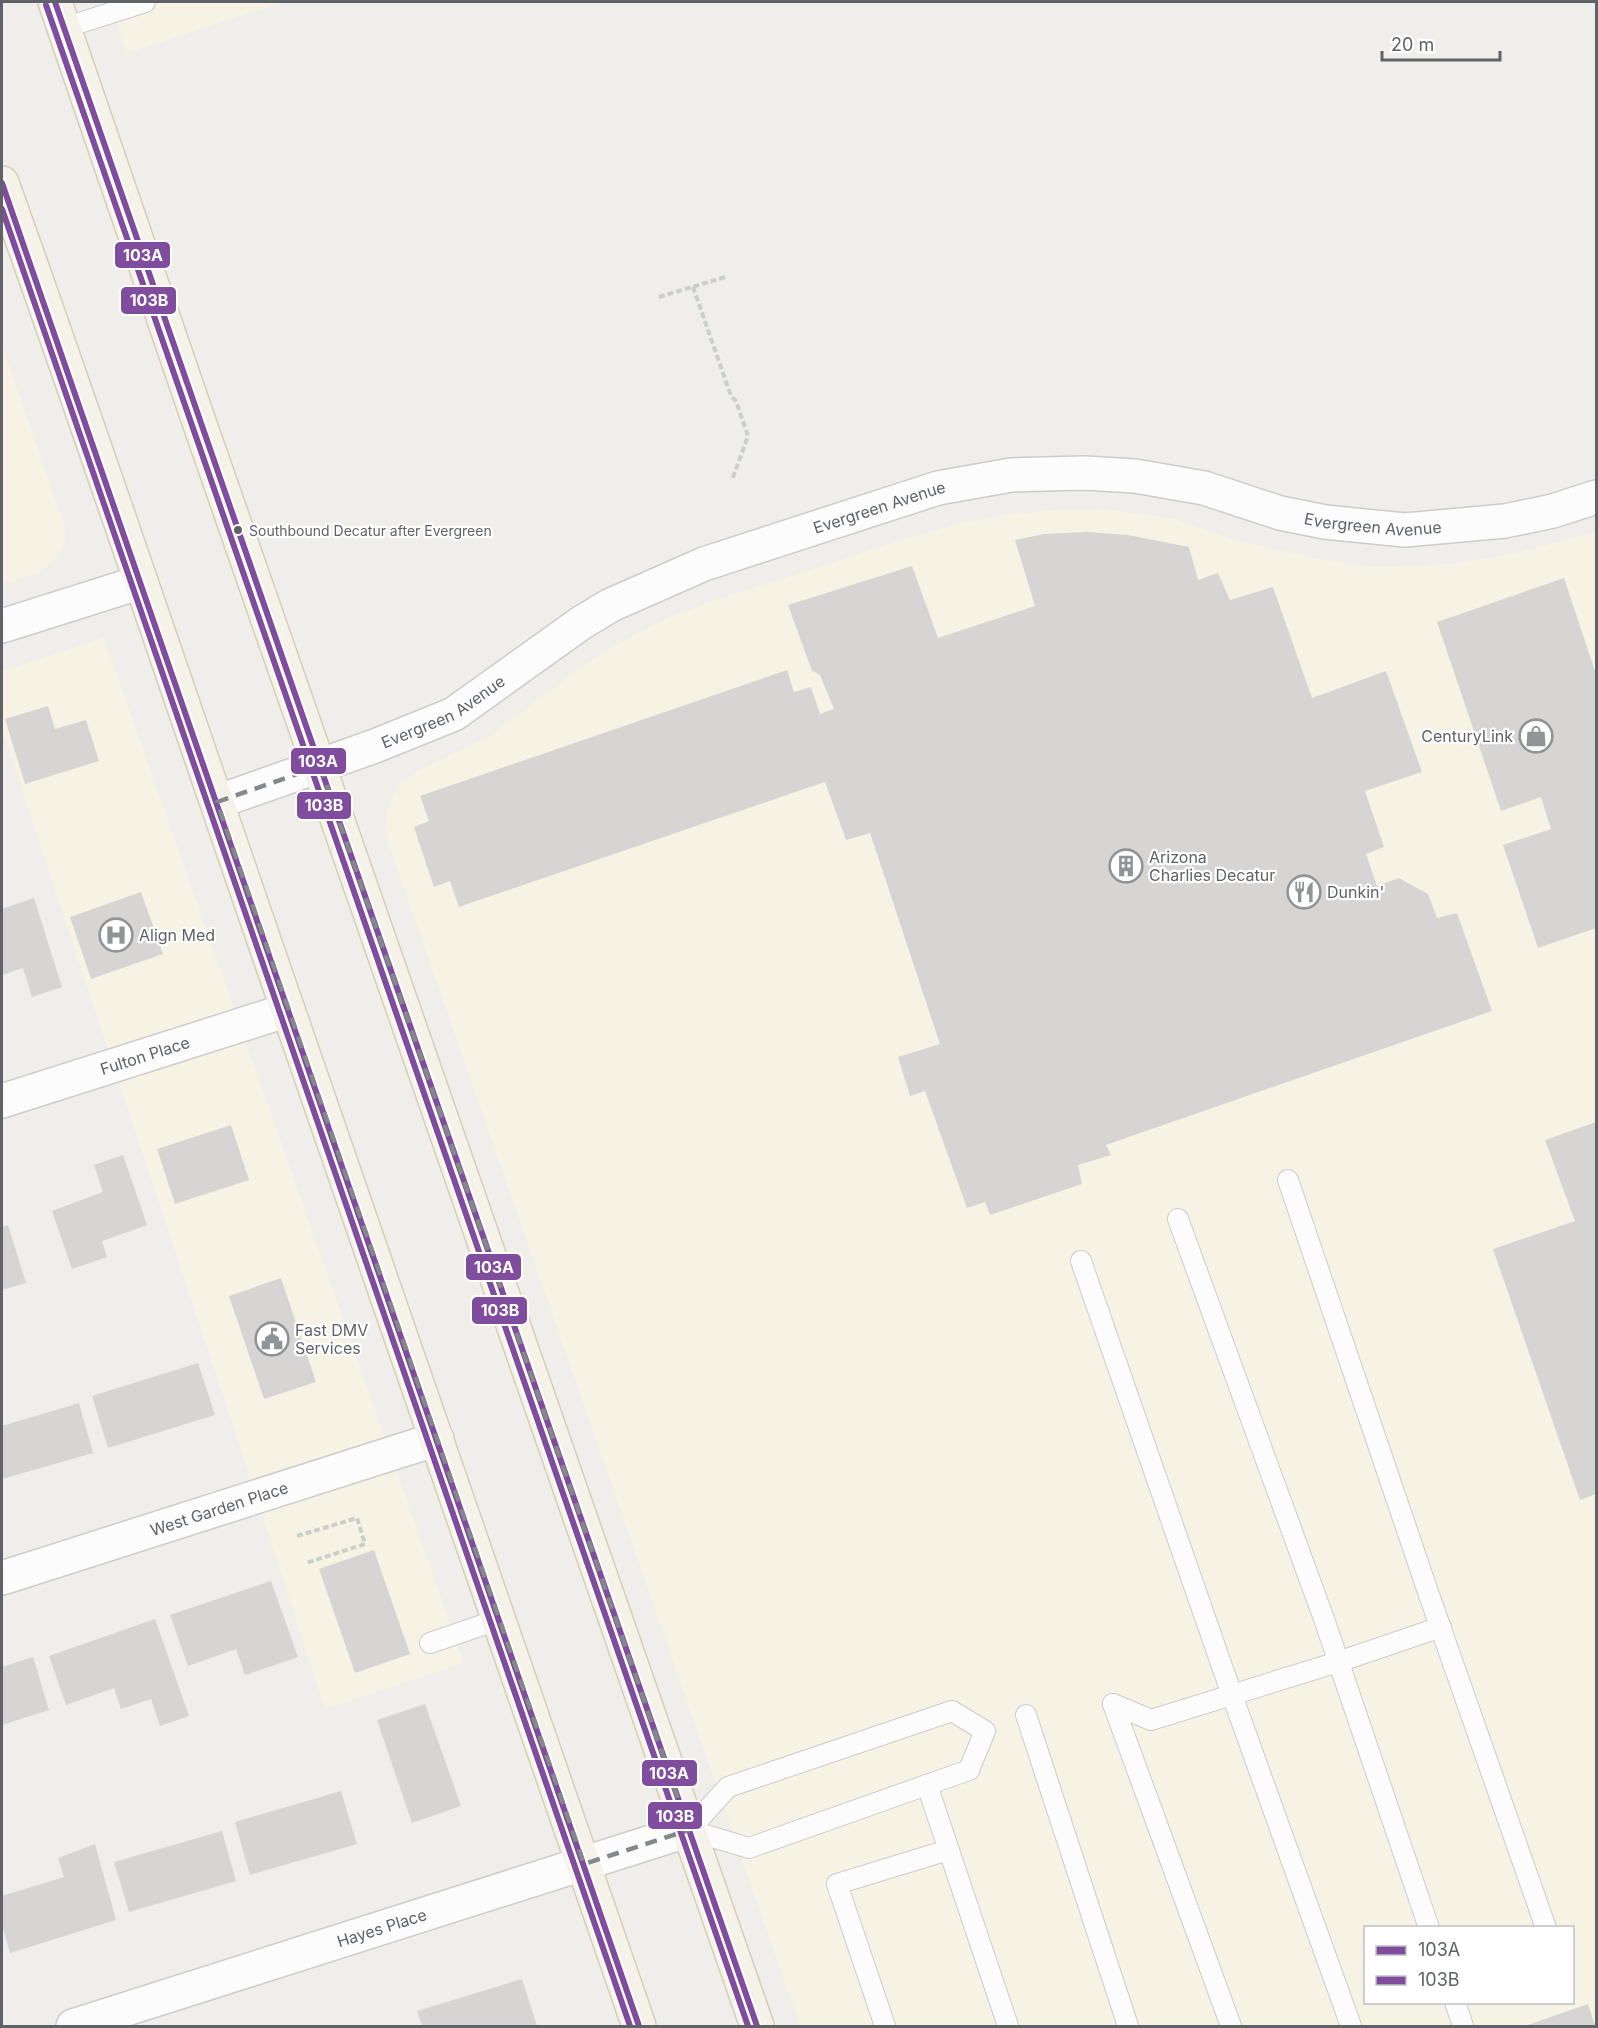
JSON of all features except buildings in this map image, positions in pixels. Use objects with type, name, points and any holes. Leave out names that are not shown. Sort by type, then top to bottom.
[{"type":"main road","points":[[60,15],[757,2026]]},
{"type":"main road","points":[[2,183],[87,421],[639,2026]]},
{"type":"street","name":"Evergreen Avenue","points":[[217,802],[320,766],[454,714],[581,623],[611,605],[704,564],[938,488],[1011,475],[1084,473],[1135,477],[1204,488],[1280,513],[1325,522],[1405,530],[1505,521],[1596,497]]},
{"type":"street","points":[[2,626],[141,582]]},
{"type":"street","name":"Fulton Place","points":[[2,1101],[288,1010]]},
{"type":"street","name":"West Garden Place","points":[[2,1578],[437,1439]]},
{"type":"street","name":"Hayes Place","points":[[73,2026],[156,2014],[584,1864],[689,1830]]},
{"type":"lane","points":[[60,15],[145,2]]},
{"type":"lane","points":[[1288,1180],[1440,1627],[1545,1926]]},
{"type":"lane","points":[[1179,1219],[1338,1662],[1428,1926]]},
{"type":"lane","points":[[1081,1261],[1232,1695],[1351,2026]]},
{"type":"lane","points":[[430,1643],[500,1620]]},
{"type":"lane","points":[[1231,2026],[1113,1704],[1151,1720],[1338,1662],[1440,1627]]},
{"type":"lane","points":[[952,1711],[985,1731],[969,1770],[749,1848],[689,1830],[728,1787],[952,1711]]},
{"type":"lane","points":[[1026,1715],[1128,2026]]},
{"type":"lane","points":[[927,1785],[1008,2026]]},
{"type":"lane","points":[[885,2026],[837,1884],[948,1850]]},
{"type":"lane","points":[[1456,2004],[1463,2026]]},
{"type":"path","points":[[659,297],[725,278]]},
{"type":"path","points":[[693,287],[731,396],[736,401],[748,436],[732,480]]},
{"type":"path","points":[[297,1536],[357,1518],[365,1544],[306,1563]]},
{"type":"highlighted area","points":[[320,766],[689,1830],[584,1864],[217,802]]},
{"type":"shaded area","points":[[109,2],[285,2],[126,53]]},
{"type":"shaded area","points":[[2,345],[64,524],[65,540],[58,558],[39,573],[2,584]]},
{"type":"shaded area","points":[[1103,509],[1175,519],[1236,540],[1318,559],[1372,567],[1452,564],[1514,554],[1596,532],[1596,2026],[800,2026],[389,845],[385,827],[387,812],[392,797],[402,782],[417,771],[485,739],[581,667],[661,621],[713,601],[915,536],[965,522],[1055,510]]},
{"type":"shaded area","points":[[104,638],[464,1663],[325,1709],[2,730],[2,671]]},
{"type":"transit line","name":"103A","points":[[55,2],[757,2026]]},
{"type":"transit line","name":"103B","points":[[46,5],[748,2026]]},
{"type":"transit line","name":"103A","points":[[2,183],[639,2026]]},
{"type":"transit line","name":"103B","points":[[2,209],[630,2026]]},
{"type":"place","name":"Southbound Decatur after Evergreen","points":[[238,530]]},
{"type":"place","name":"CenturyLink","points":[[1536,736]]},
{"type":"place","name":"Arizona Charlies Decatur","points":[[1126,866]]},
{"type":"place","name":"Dunkin'","points":[[1304,892]]},
{"type":"place","name":"Align Med","points":[[116,935]]},
{"type":"place","name":"Fast DMV Services","points":[[272,1339]]}]
